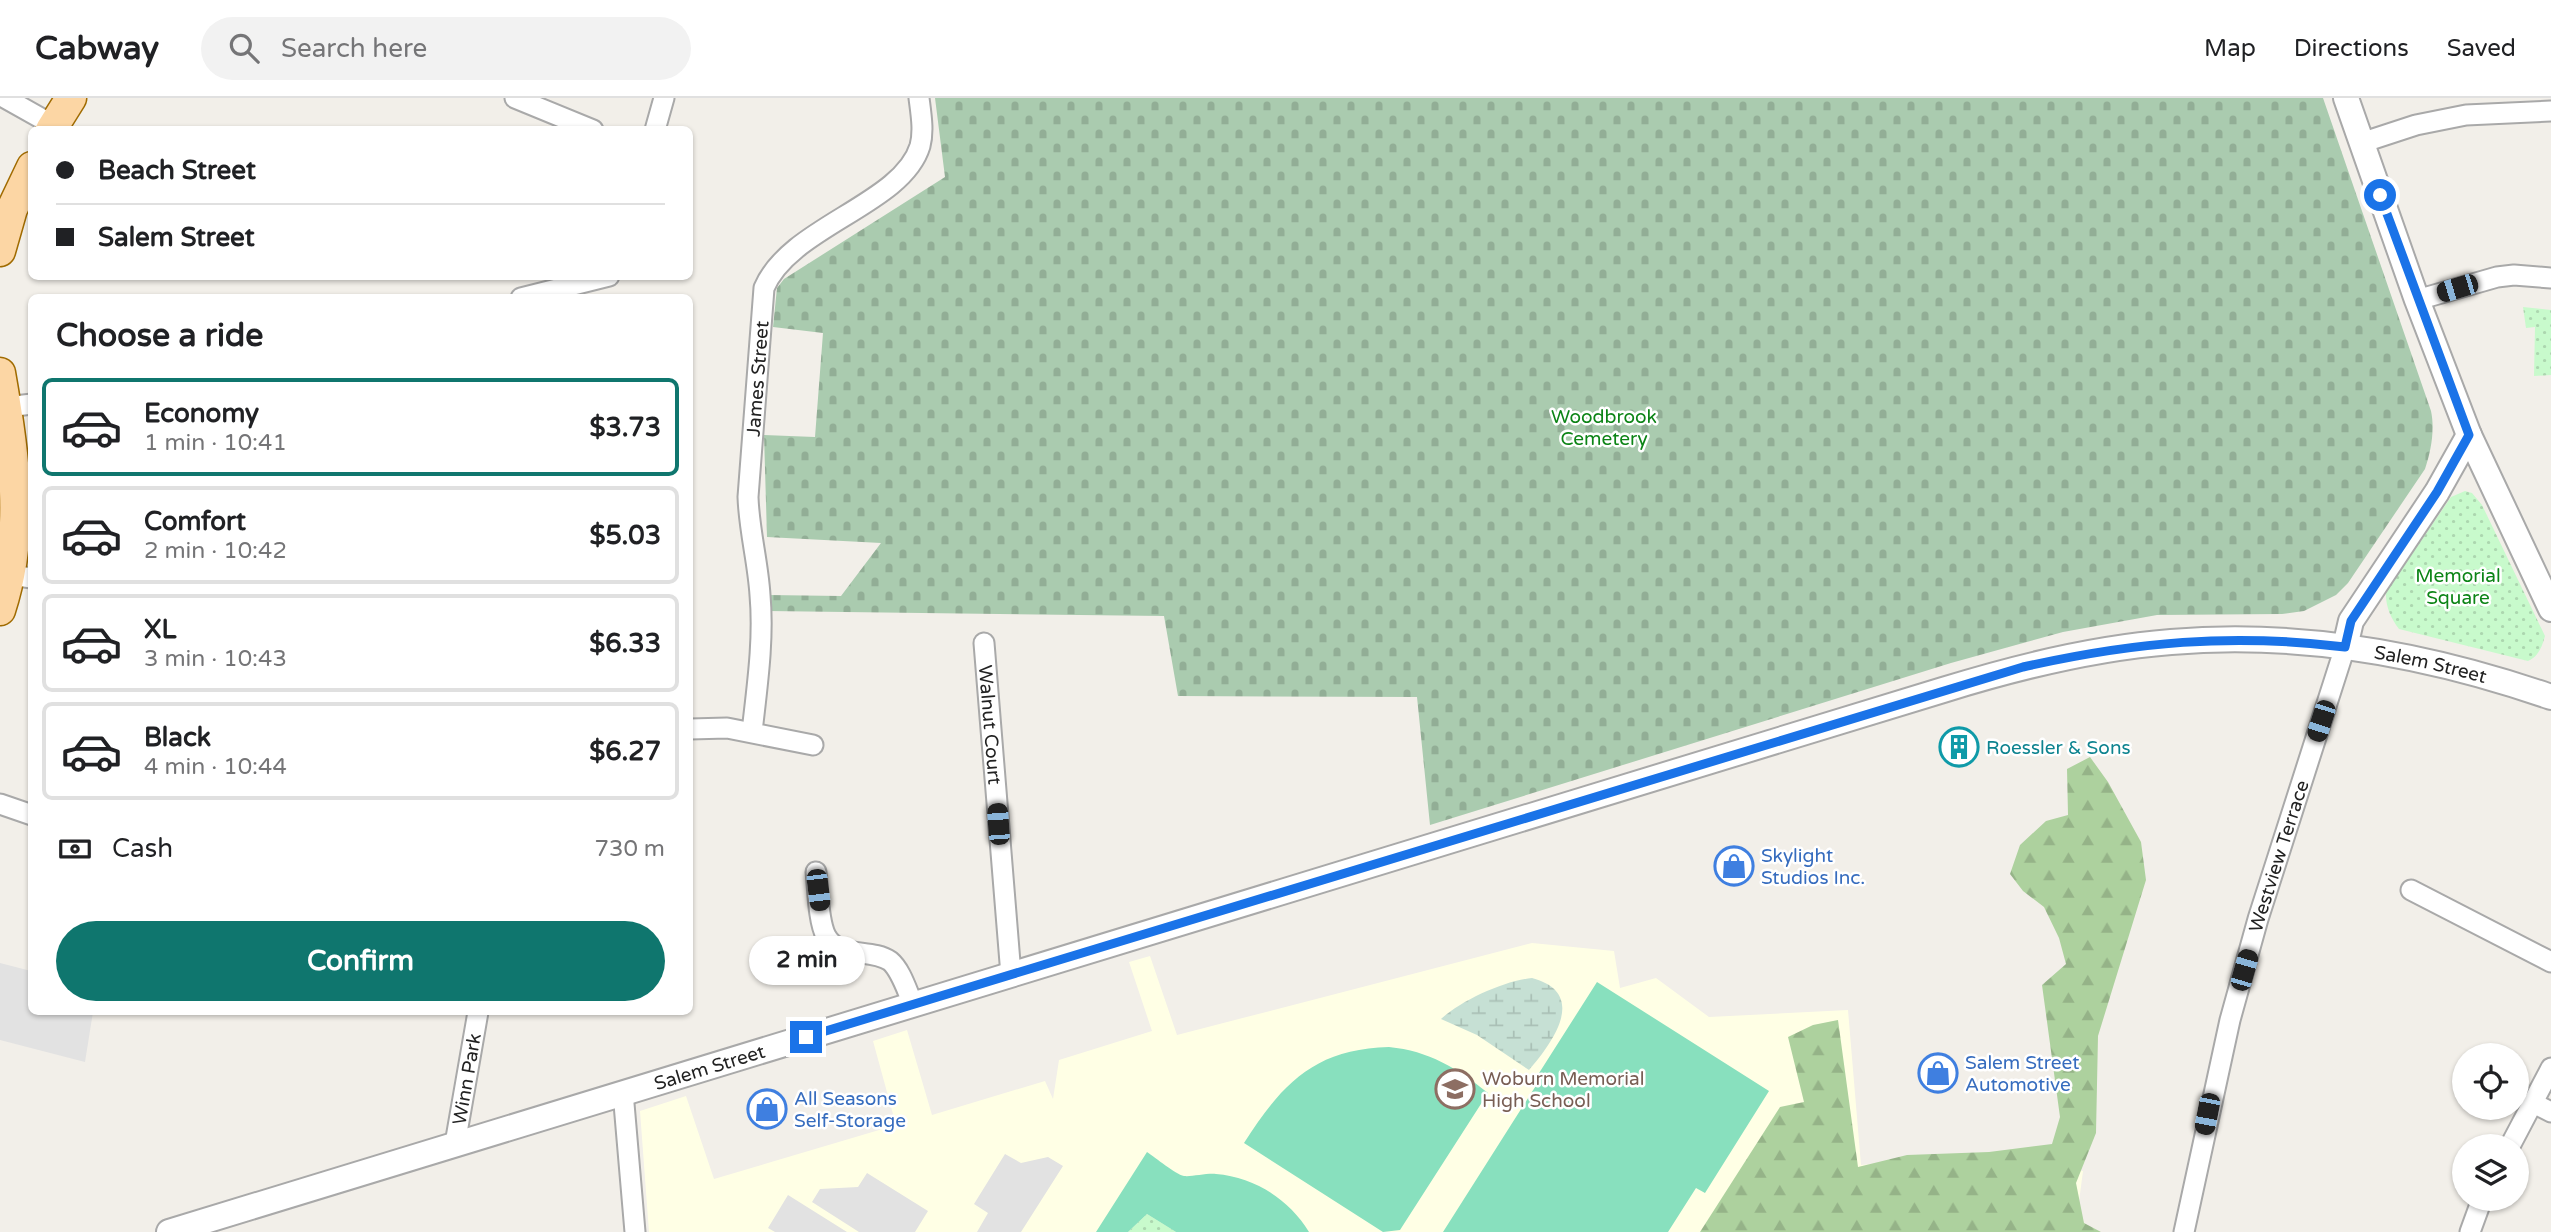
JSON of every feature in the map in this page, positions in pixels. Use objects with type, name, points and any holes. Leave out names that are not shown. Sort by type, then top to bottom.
[{"type":"main road","points":[[53,126],[71,98]]},
{"type":"main road","points":[[0,251],[12,209],[28,175]]},
{"type":"main road","points":[[0,610],[21,576],[8,391]]},
{"type":"street","points":[[5,98],[50,126]]},
{"type":"street","points":[[515,98],[583,126]]},
{"type":"street","points":[[656,126],[664,98]]},
{"type":"street","name":"James Street","points":[[752,732],[761,618],[748,497],[762,294],[770,275],[783,258],[888,186],[915,159],[922,133],[919,98]]},
{"type":"street","points":[[2346,98],[2417,300],[2469,435],[2551,609]]},
{"type":"street","points":[[2361,143],[2416,125],[2466,115],[2551,111]]},
{"type":"street","points":[[2417,300],[2497,277],[2514,275],[2551,278]]},
{"type":"street","points":[[537,294],[593,280]]},
{"type":"street","points":[[2345,647],[2351,621],[2437,492],[2469,435]]},
{"type":"street","name":"Salem Street","points":[[169,1232],[2023,667],[2113,649],[2174,641],[2264,640],[2345,647],[2402,656],[2551,697]]},
{"type":"street","name":"Walnut Court","points":[[984,643],[1011,975]]},
{"type":"street","name":"Westview Terrace","points":[[2184,1232],[2210,1102],[2230,1020],[2258,919],[2345,647]]},
{"type":"street","points":[[693,729],[752,732],[813,745]]},
{"type":"street","points":[[0,804],[28,814]]},
{"type":"street","points":[[816,872],[823,927],[828,940],[839,948],[879,957],[891,963],[913,1004]]},
{"type":"street","points":[[2411,890],[2551,962]]},
{"type":"street","name":"Winn Park","points":[[455,1144],[477,1015]]},
{"type":"street","points":[[2516,1134],[2551,1068]]},
{"type":"street","points":[[623,1092],[635,1232]]},
{"type":"street","points":[[2533,1103],[2551,1112]]},
{"type":"street","points":[[2470,1232],[2478,1211]]},
{"type":"shaded area","name":"Woburn Memorial High School","points":[[1532,943],[1614,951],[1620,988],[1656,978],[1709,1017],[1848,1010],[1861,1165],[1978,1155],[2083,1171],[2075,1232],[649,1232],[640,1111],[686,1096],[714,1179],[896,1125],[873,1041],[907,1030],[932,1115],[1045,1081],[1053,1099],[1059,1060],[1152,1031],[1129,962],[1150,956],[1177,1035]]},
{"type":"shaded area","points":[[0,963],[28,970],[28,1015],[93,1015],[85,1062],[0,1040]]},
{"type":"shaded area","points":[[1005,1154],[1021,1163],[1048,1157],[1063,1166],[1021,1232],[977,1232],[988,1213],[974,1204]]},
{"type":"shaded area","points":[[867,1173],[928,1211],[915,1232],[859,1232],[812,1202],[820,1189],[858,1187]]},
{"type":"shaded area","points":[[788,1195],[847,1232],[775,1232],[768,1228]]},
{"type":"green space","name":"Woodbrook Cemetery","points":[[935,98],[2323,98],[2431,411],[2429,455],[2425,469],[2348,583],[2336,595],[2304,611],[2282,614],[2157,615],[2063,632],[1951,663],[1430,825],[1417,697],[1178,696],[1164,616],[768,611],[768,595],[841,596],[881,543],[767,537],[764,435],[815,437],[823,333],[773,327],[777,288],[784,279],[945,177]]},
{"type":"green space","points":[[2523,307],[2551,310],[2551,375],[2534,376],[2535,327],[2526,328]]},
{"type":"green space","name":"Memorial Square","points":[[2465,491],[2472,493],[2482,505],[2545,636],[2539,651],[2528,661],[2399,629],[2389,612],[2386,592],[2451,497]]},
{"type":"green space","points":[[2090,757],[2108,782],[2141,842],[2146,880],[2098,1036],[2096,1133],[2076,1183],[2084,1223],[2101,1232],[1700,1232],[1780,1107],[1804,1102],[1788,1037],[1813,1025],[1838,1020],[1858,1167],[1907,1155],[1989,1152],[2052,1144],[2060,1117],[2042,985],[2066,964],[2059,938],[2044,907],[2023,891],[2010,874],[2020,845],[2046,821],[2068,815],[2067,769]]},
{"type":"green space","points":[[1532,978],[1549,985],[1559,995],[1562,1006],[1556,1032],[1529,1070],[1477,1035],[1441,1019],[1484,992]]},
{"type":"green space","points":[[1597,982],[1769,1091],[1705,1193],[1696,1188],[1668,1232],[1443,1232],[1537,1084],[1534,1081]]},
{"type":"green space","points":[[1389,1047],[1417,1052],[1442,1062],[1488,1093],[1400,1230],[1383,1232],[1244,1143],[1272,1103],[1303,1074],[1340,1055],[1363,1049]]},
{"type":"green space","points":[[1147,1152],[1180,1175],[1216,1174],[1257,1185],[1291,1209],[1309,1232],[1176,1232],[1147,1214],[1128,1232],[1096,1232]]},
{"type":"green space","points":[[1147,1214],[1176,1232],[1128,1232]]},
{"type":"place","name":"Roessler & Sons","points":[[1959,747]]},
{"type":"place","name":"Skylight Studios Inc.","points":[[1734,866]]},
{"type":"place","name":"Salem Street Automotive","points":[[1938,1073]]},
{"type":"place","name":"Woburn Memorial High School","points":[[1455,1089]]},
{"type":"place","name":"All Seasons Self-Storage","points":[[767,1109]]},
{"type":"route","points":[[806,1037],[2023,667],[2071,656],[2174,641],[2264,640],[2345,647],[2351,621],[2448,475],[2469,435],[2380,195]]}]
